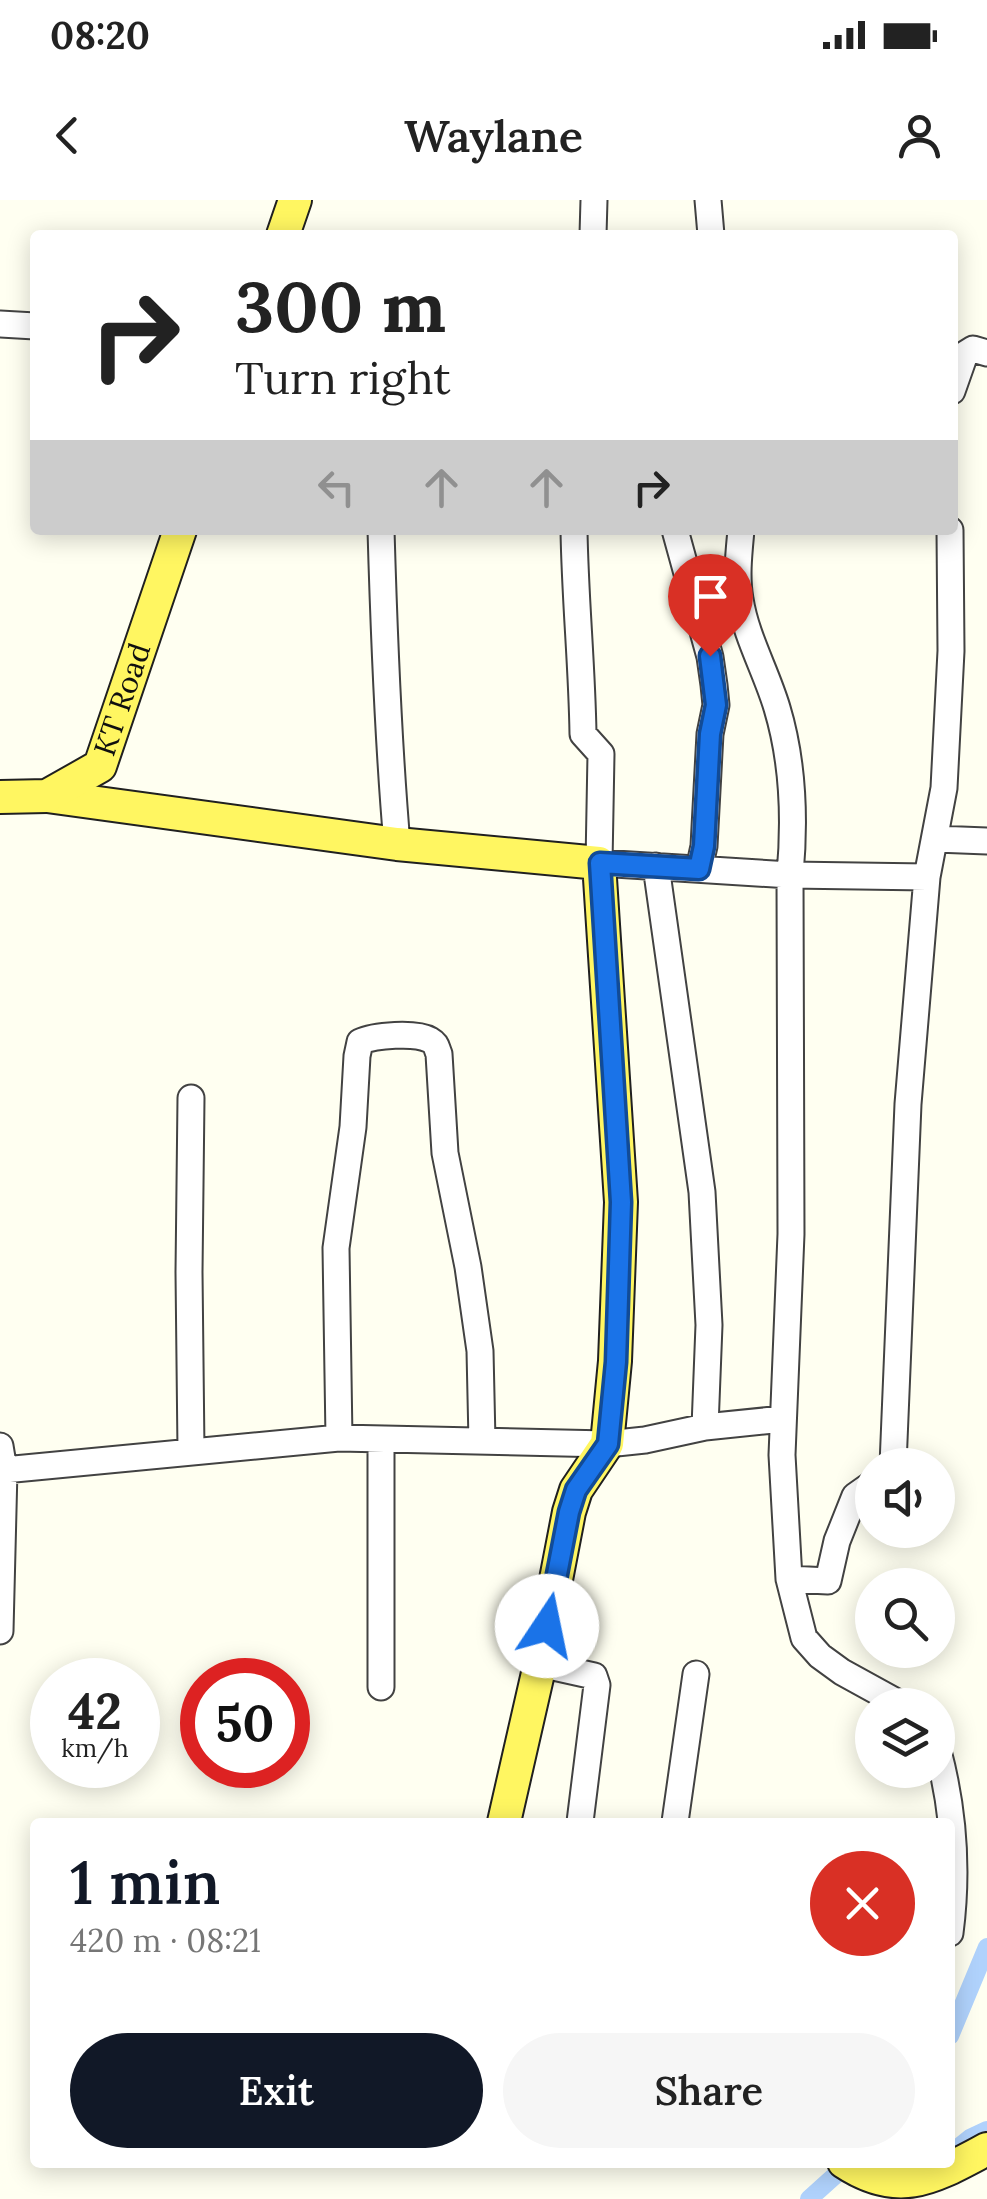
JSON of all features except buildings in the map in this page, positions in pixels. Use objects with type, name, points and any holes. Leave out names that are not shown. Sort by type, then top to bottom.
[{"type":"main road","points":[[284,230],[296,200]]},
{"type":"main road","name":"KT Road","points":[[0,797],[47,796],[100,766],[178,535]]},
{"type":"main road","points":[[47,796],[397,844],[600,863],[621,1202],[616,1362],[608,1444],[572,1501],[505,1818]]},
{"type":"main road","points":[[955,2166],[987,2149]]},
{"type":"main road","points":[[852,2168],[870,2180],[894,2186],[925,2182],[951,2168]]},
{"type":"street","points":[[593,230],[594,200]]},
{"type":"street","points":[[708,200],[711,230]]},
{"type":"street","points":[[0,324],[30,326]]},
{"type":"street","points":[[958,374],[965,354],[973,349],[987,353]]},
{"type":"street","points":[[380,535],[387,725],[397,844]]},
{"type":"street","points":[[574,535],[583,734],[601,754],[600,863],[790,875],[927,877]]},
{"type":"street","points":[[676,535],[710,656],[716,705],[699,869]]},
{"type":"street","points":[[741,535],[739,596],[785,740],[794,831],[790,875],[791,1234],[782,1454],[788,1578],[804,1638],[820,1656],[871,1688]]},
{"type":"street","points":[[894,1448],[908,1104],[927,877],[944,788],[951,651],[950,535]]},
{"type":"street","points":[[936,840],[987,841]]},
{"type":"street","points":[[656,866],[702,1192],[709,1325],[705,1427]]},
{"type":"street","points":[[339,1438],[336,1248],[353,1127],[357,1056],[360,1042],[370,1037],[402,1035],[428,1038],[436,1045],[438,1054],[445,1153],[480,1351],[482,1441]]},
{"type":"street","points":[[191,1451],[192,1098]]},
{"type":"street","points":[[0,1632],[2,1458],[191,1451],[339,1438],[608,1444],[705,1427],[784,1419]]},
{"type":"street","points":[[381,1439],[381,1688]]},
{"type":"street","points":[[788,1578],[828,1581],[855,1496]]},
{"type":"street","points":[[540,1664],[594,1676],[597,1685],[580,1818]]},
{"type":"street","points":[[677,1818],[696,1674]]},
{"type":"street","points":[[946,1788],[952,1818]]},
{"type":"waterway","points":[[955,2024],[987,1947]]},
{"type":"waterway","points":[[955,2150],[987,2130]]},
{"type":"waterway","points":[[809,2199],[843,2168]]},
{"type":"route","points":[[547,1626],[576,1490],[608,1444],[616,1362],[621,1202],[600,863],[699,869],[716,705],[710,656]]}]
